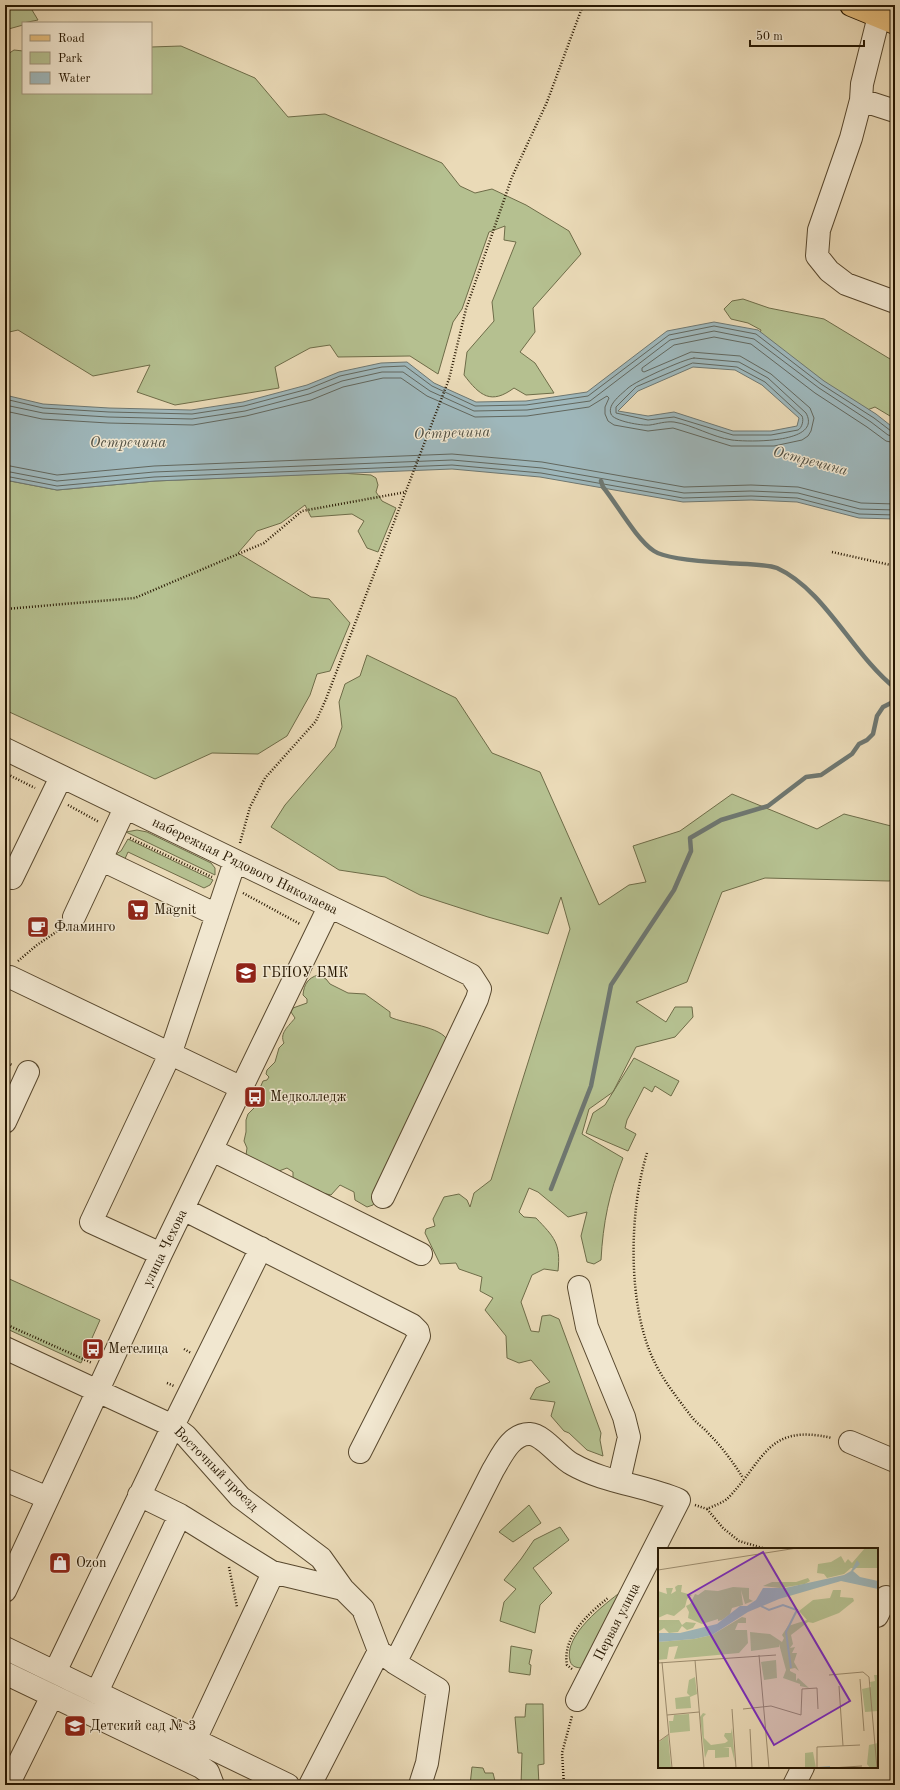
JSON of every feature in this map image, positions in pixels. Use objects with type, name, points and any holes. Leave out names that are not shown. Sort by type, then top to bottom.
[{"type":"main road","points":[[851,5],[887,19]]},
{"type":"street","points":[[887,19],[862,84],[861,100],[852,138],[819,230],[817,256],[829,271],[846,284],[895,302]]},
{"type":"street","points":[[861,100],[895,111]]},
{"type":"street","name":"набережная Рядового Николаева","points":[[5,749],[471,975],[480,989],[475,1005],[383,1197]]},
{"type":"street","points":[[12,878],[62,777]]},
{"type":"street","points":[[74,917],[126,808]]},
{"type":"street","points":[[102,860],[217,915]]},
{"type":"street","points":[[161,1254],[91,1222],[171,1052],[235,861]]},
{"type":"street","name":"улица Чехова","points":[[5,1591],[161,1254],[316,933],[330,907]]},
{"type":"street","points":[[13,970],[242,1088]]},
{"type":"street","points":[[5,1122],[28,1072]]},
{"type":"street","points":[[212,1150],[421,1254]]},
{"type":"street","points":[[183,1209],[412,1325],[418,1331],[419,1336],[360,1452]]},
{"type":"street","points":[[55,1672],[139,1495],[261,1248]]},
{"type":"street","points":[[579,1288],[587,1327],[624,1417],[629,1437],[619,1481]]},
{"type":"street","name":"Восточный проезд","points":[[5,1348],[173,1426],[186,1436],[240,1497],[321,1558],[344,1589],[363,1609],[387,1657]]},
{"type":"street","points":[[310,1785],[387,1657],[492,1470],[507,1446],[519,1436],[531,1434],[542,1440],[571,1464],[604,1478],[619,1481],[638,1488],[657,1491],[679,1500]]},
{"type":"street","points":[[850,1442],[895,1461]]},
{"type":"street","points":[[5,1480],[48,1498]]},
{"type":"street","points":[[139,1495],[180,1515],[273,1573],[344,1589]]},
{"type":"street","name":"Первая улица","points":[[577,1700],[679,1500]]},
{"type":"street","points":[[97,1692],[180,1515]]},
{"type":"street","points":[[195,1740],[273,1573]]},
{"type":"street","points":[[5,1648],[288,1785]]},
{"type":"street","points":[[387,1657],[438,1688],[427,1764],[420,1785]]},
{"type":"street","points":[[5,1673],[201,1767],[208,1772],[213,1785]]},
{"type":"street","points":[[8,1785],[52,1696]]},
{"type":"street","points":[[794,1785],[802,1768]]},
{"type":"path","points":[[235,861],[250,807],[257,792],[278,762],[316,721],[449,380],[466,309],[512,178],[547,102],[582,5]]},
{"type":"path","points":[[5,609],[135,598],[264,543],[302,511],[406,492]]},
{"type":"path","points":[[832,552],[895,566]]},
{"type":"path","points":[[5,773],[52,796],[116,831],[227,884],[316,933]]},
{"type":"path","points":[[13,970],[36,945],[58,932],[74,917]]},
{"type":"path","points":[[647,1153],[641,1171],[634,1212],[633,1250],[638,1308],[644,1338],[654,1362],[689,1413],[728,1454],[744,1478]]},
{"type":"path","points":[[5,1324],[106,1370]]},
{"type":"path","points":[[707,1509],[727,1499],[775,1442],[789,1436],[820,1435],[850,1442]]},
{"type":"path","points":[[679,1500],[707,1509],[723,1528],[739,1541],[763,1548]]},
{"type":"path","points":[[228,1560],[238,1611]]},
{"type":"path","points":[[594,1666],[583,1671],[569,1668],[566,1661],[567,1650],[580,1624],[611,1596]]},
{"type":"path","points":[[564,1785],[562,1753],[577,1700]]},
{"type":"green space","points":[[5,5],[29,5],[38,20],[22,22],[22,25],[5,30]]},
{"type":"green space","points":[[181,46],[255,78],[288,117],[325,114],[442,163],[460,186],[475,193],[492,189],[526,205],[569,231],[581,254],[533,308],[535,332],[520,352],[535,363],[554,393],[526,395],[514,388],[499,396],[486,396],[475,388],[464,375],[467,352],[494,321],[492,302],[516,242],[504,240],[505,226],[489,232],[462,309],[453,322],[438,374],[410,356],[338,357],[330,345],[310,348],[275,367],[279,388],[175,405],[137,392],[150,365],[93,376],[18,330],[5,333],[5,56],[14,50],[22,51],[22,94],[152,94],[152,47]]},
{"type":"green space","points":[[743,299],[769,308],[824,319],[895,362],[895,419],[875,407],[862,412],[759,336],[761,330],[748,323],[731,319],[724,309],[732,301]]},
{"type":"green space","points":[[340,473],[371,475],[376,478],[378,485],[376,492],[382,501],[396,508],[378,552],[367,548],[358,531],[364,521],[352,514],[311,517],[305,505],[281,523],[257,531],[238,553],[311,597],[329,599],[350,623],[330,671],[317,674],[310,695],[287,736],[258,754],[212,753],[155,779],[5,710],[5,480],[57,490],[155,481]]},
{"type":"green space","points":[[367,655],[456,698],[492,753],[540,772],[599,905],[629,885],[646,882],[633,846],[680,831],[732,794],[817,829],[844,814],[895,827],[895,879],[889,881],[765,878],[722,892],[687,982],[636,1002],[666,1022],[675,1007],[692,1007],[693,1017],[675,1037],[636,1047],[613,1092],[589,1109],[582,1134],[623,1158],[608,1208],[603,1233],[601,1260],[594,1264],[587,1262],[581,1236],[587,1212],[568,1217],[538,1192],[529,1188],[519,1212],[524,1217],[536,1218],[552,1236],[557,1247],[559,1261],[558,1271],[544,1269],[532,1275],[521,1302],[531,1331],[539,1332],[542,1316],[550,1315],[559,1319],[601,1433],[600,1440],[603,1456],[587,1450],[569,1433],[564,1431],[551,1416],[555,1402],[530,1399],[536,1388],[550,1382],[531,1360],[519,1363],[507,1358],[506,1336],[485,1310],[493,1298],[480,1291],[482,1277],[459,1269],[456,1263],[440,1264],[425,1233],[426,1229],[435,1226],[433,1219],[444,1197],[459,1194],[467,1200],[470,1207],[474,1193],[491,1180],[570,929],[561,897],[548,934],[488,917],[420,895],[385,877],[339,870],[271,827],[285,805],[335,747],[342,727],[339,702],[345,684],[360,676]]},
{"type":"green space","points":[[137,830],[147,832],[211,863],[215,868],[215,875],[126,832]]},
{"type":"green space","points":[[128,839],[213,880],[210,885],[204,888],[128,852],[124,861],[117,858],[116,854],[121,851]]},
{"type":"green space","points":[[318,975],[326,979],[330,984],[348,993],[365,994],[390,1012],[390,1017],[438,1032],[448,1041],[381,1191],[373,1205],[367,1207],[355,1200],[354,1192],[340,1185],[331,1195],[322,1193],[319,1190],[315,1191],[293,1180],[293,1172],[287,1168],[279,1171],[246,1155],[247,1148],[244,1141],[248,1114],[255,1107],[256,1097],[263,1081],[267,1080],[269,1077],[266,1074],[267,1070],[275,1062],[279,1048],[284,1043],[284,1033],[295,1018],[291,1012],[293,1008],[307,1003],[307,999],[303,995],[304,988],[309,980]]},
{"type":"green space","points":[[634,1058],[679,1081],[671,1096],[655,1086],[652,1092],[644,1087],[627,1120],[625,1128],[636,1134],[628,1151],[586,1133],[593,1113],[605,1105]]},
{"type":"green space","points":[[5,1277],[100,1320],[81,1363],[5,1328]]},
{"type":"green space","points":[[529,1505],[541,1523],[513,1542],[499,1532]]},
{"type":"green space","points":[[560,1527],[569,1540],[533,1568],[552,1593],[540,1605],[535,1633],[500,1621],[504,1602],[516,1589],[504,1580],[534,1540]]},
{"type":"green space","points":[[622,1591],[585,1668],[578,1668],[574,1666],[570,1661],[570,1651],[573,1641],[579,1631],[596,1612]]},
{"type":"green space","points":[[511,1646],[532,1650],[529,1664],[531,1665],[530,1675],[509,1672]]},
{"type":"green space","points":[[526,1704],[543,1704],[544,1764],[538,1765],[539,1785],[521,1785],[522,1753],[518,1753],[515,1717],[525,1717]]},
{"type":"green space","points":[[472,1767],[483,1768],[485,1773],[493,1773],[496,1785],[470,1785]]},
{"type":"water","name":"Остречина","points":[[714,322],[758,330],[824,381],[876,414],[895,429],[895,519],[859,518],[797,502],[751,500],[683,502],[540,477],[452,469],[155,481],[57,490],[5,480],[5,395],[43,404],[109,408],[191,410],[243,402],[307,385],[339,372],[381,363],[407,362],[434,383],[476,402],[526,401],[587,392],[667,331]],"holes":[[[693,367],[735,370],[762,385],[799,418],[797,426],[771,431],[733,431],[674,412],[648,416],[618,411],[638,391]]]},
{"type":"waterway","points":[[601,481],[603,487],[640,538],[654,551],[669,557],[690,560],[773,567],[794,578],[810,591],[880,674],[895,688]]},
{"type":"waterway","points":[[551,1189],[591,1086],[611,985],[674,890],[691,851],[690,838],[721,820],[768,806],[806,777],[821,775],[852,754],[859,744],[867,740],[873,734],[877,716],[883,707],[895,701]]},
{"type":"place","name":"Magnit","points":[[138,910]]},
{"type":"place","name":"Фламинго","points":[[38,927]]},
{"type":"place","name":"ГБПОУ БМК","points":[[246,973]]},
{"type":"place","name":"Медколледж","points":[[255,1097]]},
{"type":"place","name":"Метелица","points":[[93,1349]]},
{"type":"place","name":"Ozon","points":[[60,1563]]},
{"type":"place","name":"Детский сад № 3","points":[[75,1726]]}]
